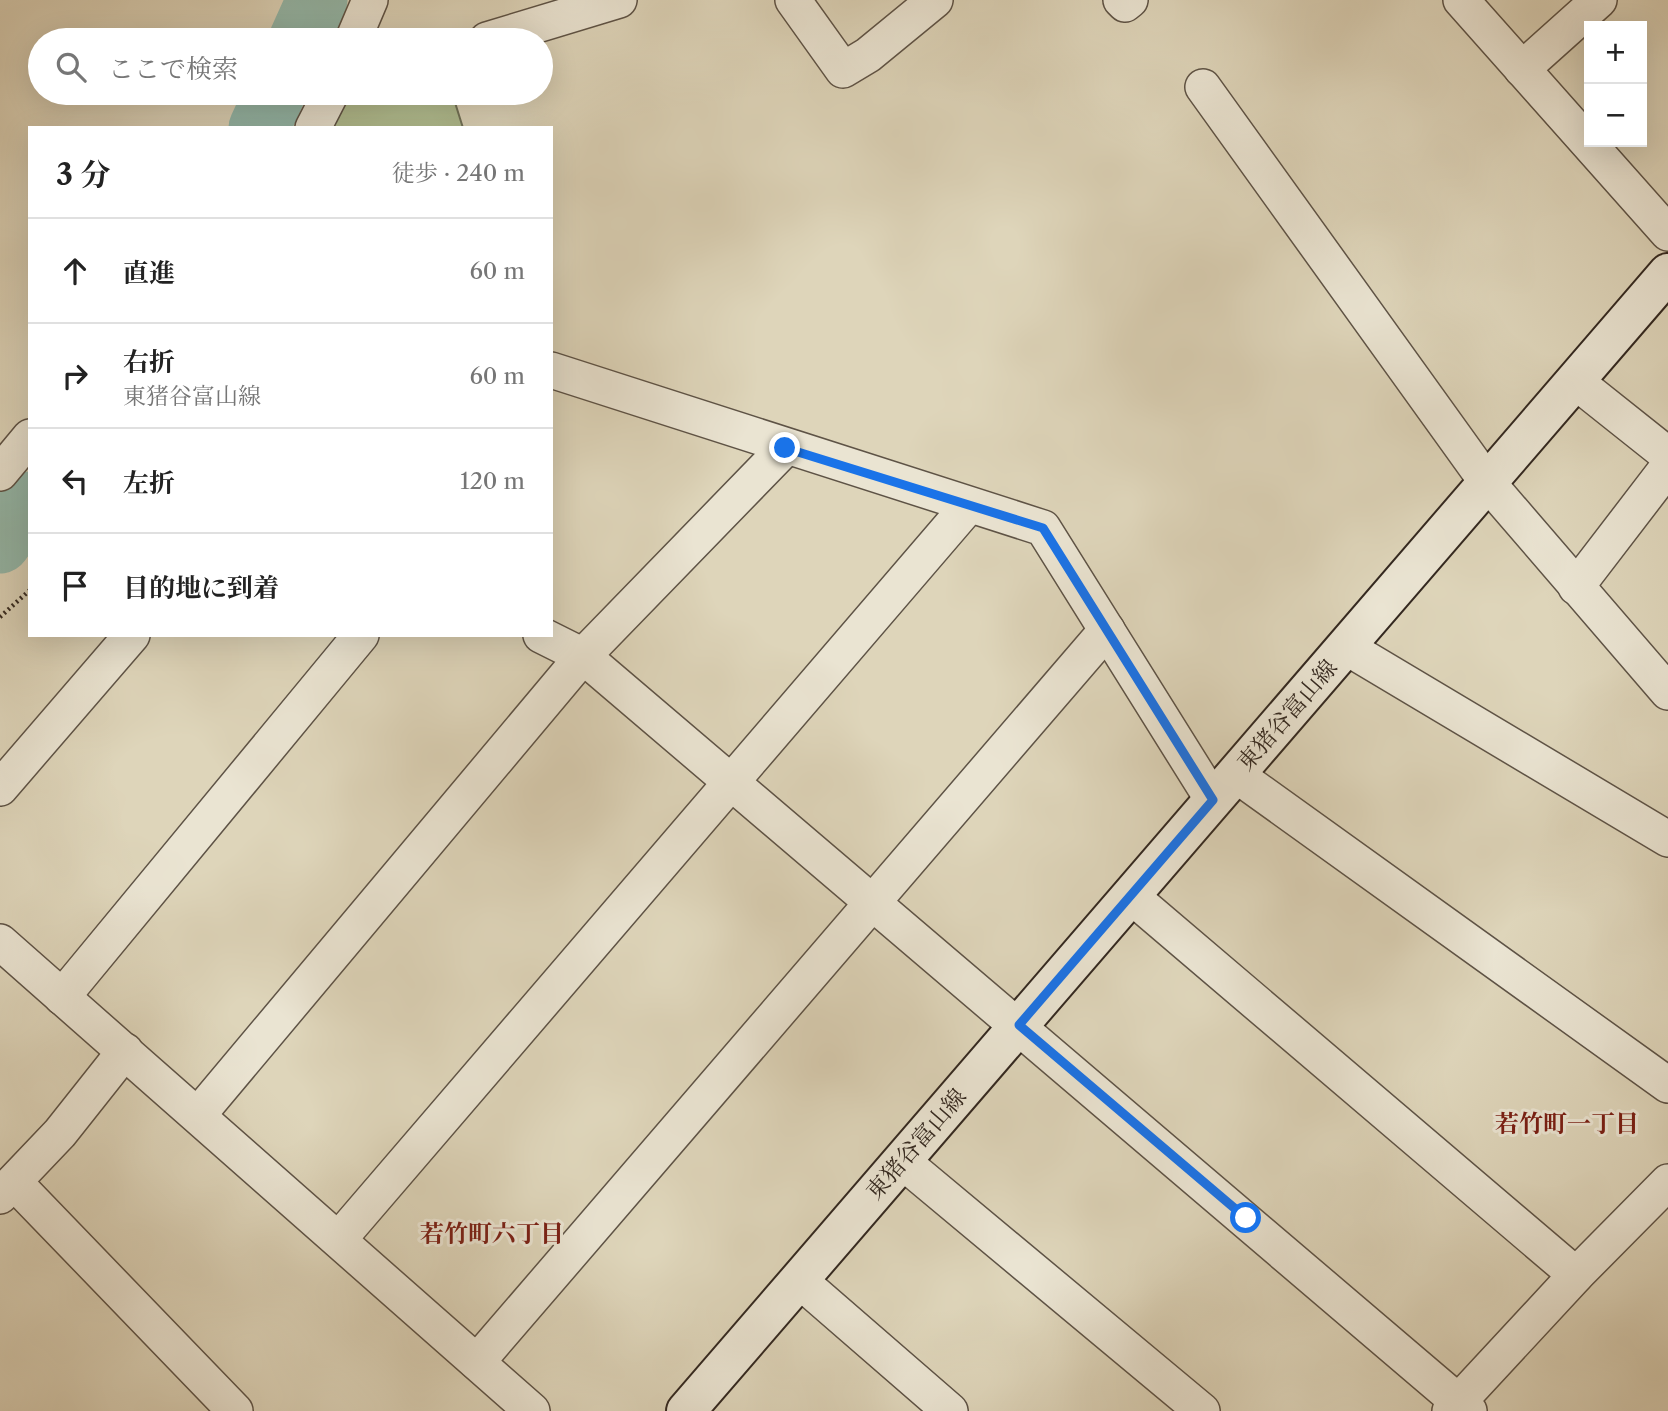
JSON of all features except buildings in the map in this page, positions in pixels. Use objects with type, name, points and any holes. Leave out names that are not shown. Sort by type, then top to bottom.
[{"type":"main road","name":"東猪谷富山線","points":[[686,1411],[1668,273]]},
{"type":"street","points":[[358,28],[369,0]]},
{"type":"street","points":[[527,28],[619,0]]},
{"type":"street","points":[[793,0],[843,70],[876,48],[935,0]]},
{"type":"street","points":[[1121,0],[1125,4],[1130,0]]},
{"type":"street","points":[[1461,0],[1668,233]]},
{"type":"street","points":[[1522,69],[1599,0]]},
{"type":"street","points":[[1203,87],[1487,482],[1668,692]]},
{"type":"street","points":[[314,126],[325,105]]},
{"type":"street","points":[[553,371],[785,448],[1043,528],[1107,630],[1224,787],[1668,1085]]},
{"type":"street","points":[[1575,381],[1668,455]]},
{"type":"street","points":[[0,473],[28,439]]},
{"type":"street","points":[[198,1115],[583,656],[785,448]]},
{"type":"street","points":[[1576,587],[1668,467]]},
{"type":"street","points":[[339,1239],[969,505]]},
{"type":"street","points":[[477,1362],[1107,630]]},
{"type":"street","points":[[0,788],[130,637]]},
{"type":"street","points":[[62,996],[359,637]]},
{"type":"street","points":[[545,637],[583,656],[1019,1025],[1459,1408],[1576,1275],[1668,1182]]},
{"type":"street","points":[[1346,647],[1668,839]]},
{"type":"street","points":[[1131,896],[1576,1275]]},
{"type":"street","points":[[0,942],[532,1411]]},
{"type":"street","points":[[125,1051],[60,1133],[7,1189],[235,1411]]},
{"type":"street","points":[[902,1161],[1202,1411]]},
{"type":"street","points":[[799,1280],[950,1411]]},
{"type":"path","points":[[0,617],[28,592]]},
{"type":"green space","points":[[339,105],[456,105],[462,126],[333,126],[331,119]]},
{"type":"waterway","points":[[304,28],[317,0]]},
{"type":"waterway","points":[[260,126],[270,105]]},
{"type":"waterway","points":[[0,543],[28,505]]},
{"type":"district","name":"若竹町一丁目","points":[[1567,1123]]},
{"type":"district","name":"若竹町六丁目","points":[[492,1233]]},
{"type":"route","points":[[785,448],[1043,528],[1213,800],[1019,1025],[1246,1218]]}]
